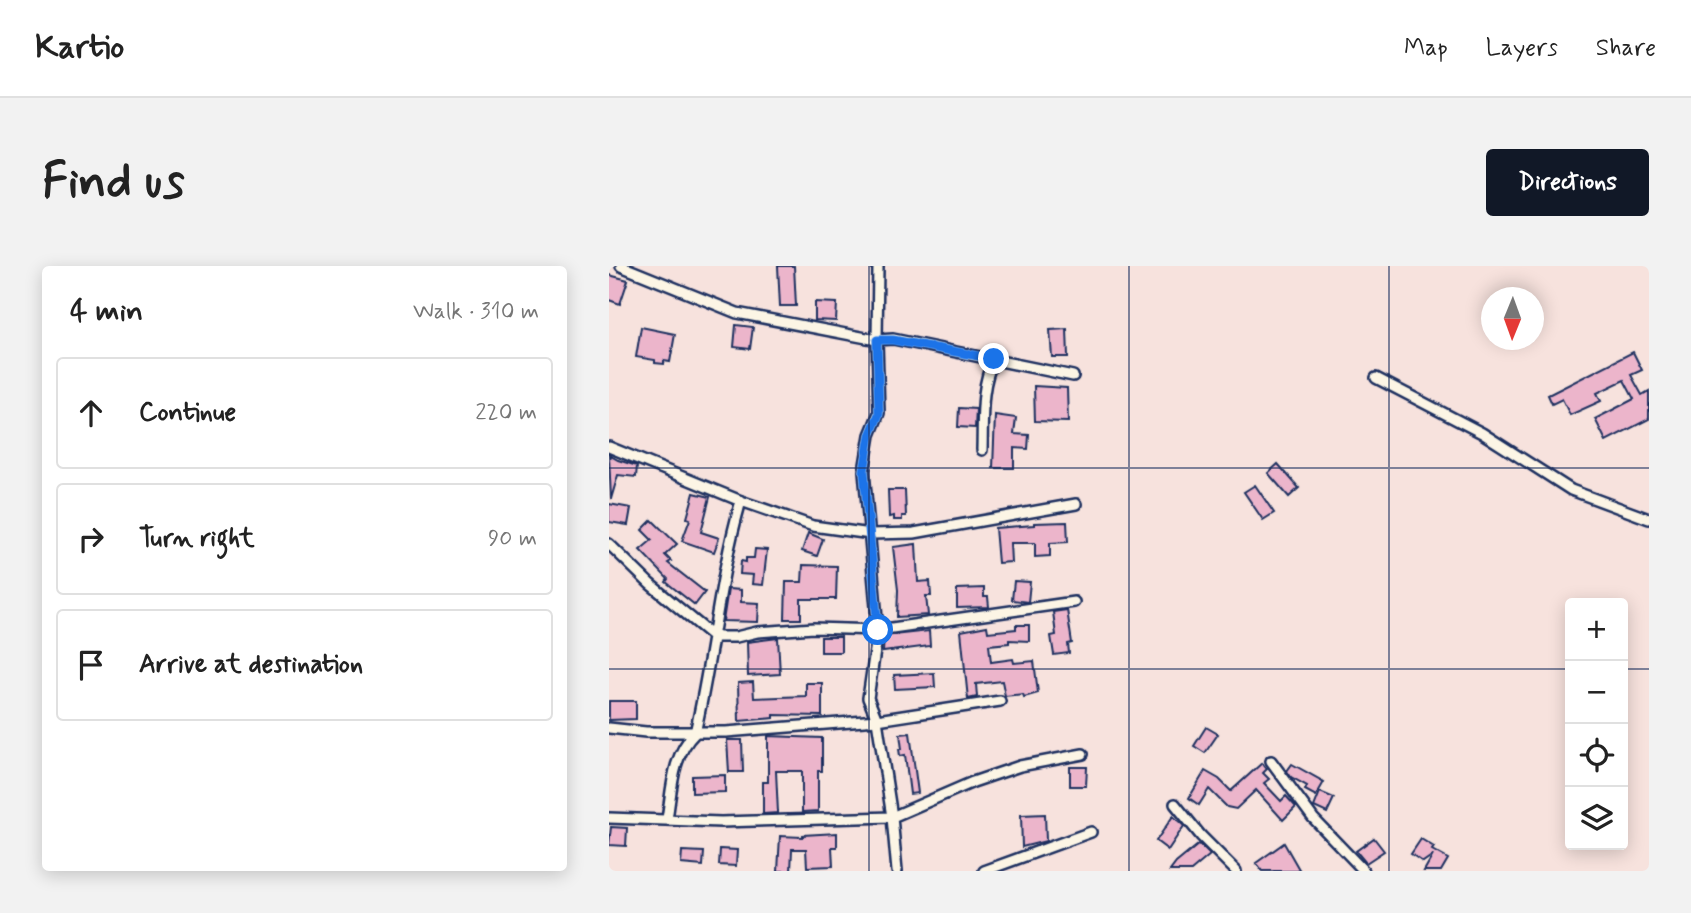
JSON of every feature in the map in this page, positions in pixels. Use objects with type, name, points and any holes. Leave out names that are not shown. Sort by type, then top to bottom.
[{"type":"street","points":[[621,266],[737,313],[877,340],[893,340],[1073,376]]},
{"type":"street","points":[[878,266],[879,414],[870,435],[864,471],[878,630],[868,698],[877,720],[892,817],[897,871]]},
{"type":"street","points":[[982,450],[983,405],[988,371],[994,359]]},
{"type":"street","points":[[1376,378],[1482,433],[1571,490],[1649,519]]},
{"type":"street","points":[[609,447],[741,501],[813,526],[871,534],[914,533],[1076,504]]},
{"type":"street","points":[[667,819],[678,758],[686,742],[695,733],[714,637],[728,545],[741,501]]},
{"type":"street","points":[[609,544],[650,584],[714,637],[814,628],[878,630],[1074,602]]},
{"type":"street","points":[[609,728],[695,733],[877,720],[1000,701]]},
{"type":"street","points":[[609,818],[721,822],[892,817],[973,782],[1020,766],[1083,754]]},
{"type":"street","points":[[1271,761],[1313,818],[1364,871]]},
{"type":"street","points":[[1175,804],[1235,871]]},
{"type":"street","points":[[984,871],[1091,832]]},
{"type":"building","points":[[778,266],[794,266],[796,306],[780,306]]},
{"type":"building","points":[[609,275],[628,280],[620,304],[609,300]]},
{"type":"building","points":[[815,302],[837,303],[836,321],[815,320]]},
{"type":"building","points":[[736,325],[753,327],[750,349],[734,347]]},
{"type":"building","points":[[641,327],[675,334],[670,362],[655,363],[655,360],[636,357]]},
{"type":"building","points":[[1067,329],[1068,357],[1052,357],[1050,330]]},
{"type":"building","points":[[1633,352],[1642,370],[1631,375],[1642,395],[1649,391],[1649,419],[1606,441],[1595,419],[1634,399],[1624,380],[1597,393],[1601,401],[1570,415],[1562,399],[1552,404],[1548,395]]},
{"type":"building","points":[[1034,386],[1067,388],[1068,422],[1035,421]]},
{"type":"building","points":[[959,408],[976,409],[975,428],[958,427]]},
{"type":"building","points":[[995,415],[1016,418],[1014,434],[1029,435],[1028,449],[1014,448],[1014,468],[993,468]]},
{"type":"building","points":[[609,455],[637,466],[636,477],[618,475],[611,499]]},
{"type":"building","points":[[1278,464],[1299,488],[1289,497],[1268,473]]},
{"type":"building","points":[[1255,485],[1274,513],[1263,520],[1244,492]]},
{"type":"building","points":[[888,490],[905,490],[906,516],[902,516],[902,520],[889,517]]},
{"type":"building","points":[[694,493],[710,497],[701,532],[719,538],[714,552],[682,541],[690,519],[687,518]]},
{"type":"building","points":[[609,504],[631,508],[628,525],[609,522]]},
{"type":"building","points":[[652,520],[677,544],[665,555],[671,561],[668,563],[705,592],[695,605],[666,582],[668,579],[640,550],[652,540],[642,530]]},
{"type":"building","points":[[1067,522],[1068,542],[1050,543],[1050,556],[1035,557],[1035,543],[1010,543],[1011,562],[998,563],[995,528]]},
{"type":"building","points":[[808,533],[823,539],[817,556],[802,551]]},
{"type":"building","points":[[916,544],[918,582],[930,581],[931,596],[926,596],[928,615],[897,617],[898,590],[893,547]]},
{"type":"building","points":[[755,549],[767,550],[763,585],[752,584],[753,575],[740,574],[741,561],[754,558]]},
{"type":"building","points":[[803,565],[837,566],[836,599],[801,599],[801,619],[785,619],[786,582],[802,582]]},
{"type":"building","points":[[1014,581],[1030,582],[1028,602],[1012,600]]},
{"type":"building","points":[[984,588],[984,597],[988,597],[989,607],[957,608],[957,589]]},
{"type":"building","points":[[728,589],[741,590],[741,602],[759,603],[758,622],[723,621]]},
{"type":"building","points":[[1067,610],[1072,643],[1068,644],[1069,653],[1054,655],[1051,636],[1056,635],[1053,612]]},
{"type":"building","points":[[1016,625],[1029,625],[1029,641],[1009,640],[1009,643],[989,645],[991,662],[1013,659],[1014,663],[1034,661],[1038,693],[1024,697],[1023,694],[1005,696],[1002,681],[976,684],[977,697],[968,699],[961,631],[987,626],[988,632],[1016,629]]},
{"type":"building","points":[[929,631],[930,646],[883,652],[884,636]]},
{"type":"building","points":[[821,637],[841,637],[841,652],[821,652]]},
{"type":"building","points":[[778,638],[780,674],[748,676],[747,642]]},
{"type":"building","points":[[934,673],[935,687],[895,689],[894,675]]},
{"type":"building","points":[[753,682],[754,698],[806,696],[806,683],[822,683],[822,716],[774,715],[774,718],[739,721],[738,683]]},
{"type":"building","points":[[609,701],[636,701],[636,719],[609,720]]},
{"type":"building","points":[[1206,727],[1218,734],[1205,753],[1194,746]]},
{"type":"building","points":[[910,733],[918,793],[910,794],[905,755],[900,756],[899,749],[902,749],[900,734]]},
{"type":"building","points":[[768,736],[822,738],[822,771],[818,771],[818,811],[802,812],[802,771],[776,771],[778,813],[763,814],[763,782],[768,782]]},
{"type":"building","points":[[727,740],[742,740],[743,772],[729,772]]},
{"type":"building","points":[[1262,763],[1267,769],[1263,773],[1269,779],[1264,783],[1281,801],[1286,796],[1296,807],[1283,820],[1256,790],[1236,809],[1227,807],[1209,789],[1199,805],[1189,798],[1205,771],[1219,779],[1231,791]]},
{"type":"building","points":[[1292,764],[1324,782],[1316,796],[1305,790],[1307,786],[1291,777],[1287,771]]},
{"type":"building","points":[[1070,767],[1087,767],[1086,786],[1070,786]]},
{"type":"building","points":[[725,775],[725,792],[692,793],[692,776]]},
{"type":"building","points":[[1320,792],[1334,798],[1327,813],[1314,807]]},
{"type":"building","points":[[1045,814],[1046,841],[1022,847],[1021,815]]},
{"type":"building","points":[[1173,816],[1184,826],[1168,850],[1156,841]]},
{"type":"building","points":[[611,827],[627,828],[626,846],[609,845]]},
{"type":"building","points":[[837,833],[837,847],[832,847],[833,866],[807,867],[806,849],[792,849],[791,871],[778,871],[780,836],[803,837]]},
{"type":"building","points":[[1374,838],[1384,851],[1366,863],[1356,851]]},
{"type":"building","points":[[1421,839],[1434,847],[1432,850],[1448,859],[1441,871],[1424,871],[1433,855],[1423,862],[1411,854]]},
{"type":"building","points":[[1284,843],[1300,871],[1262,871],[1256,863]]},
{"type":"building","points":[[1199,844],[1210,855],[1191,871],[1170,871],[1176,863]]},
{"type":"building","points":[[720,849],[737,850],[736,866],[719,865]]},
{"type":"building","points":[[682,851],[704,852],[703,866],[681,864]]},
{"type":"route","points":[[878,630],[864,471],[870,435],[879,414],[877,340],[893,340],[994,359]]}]
